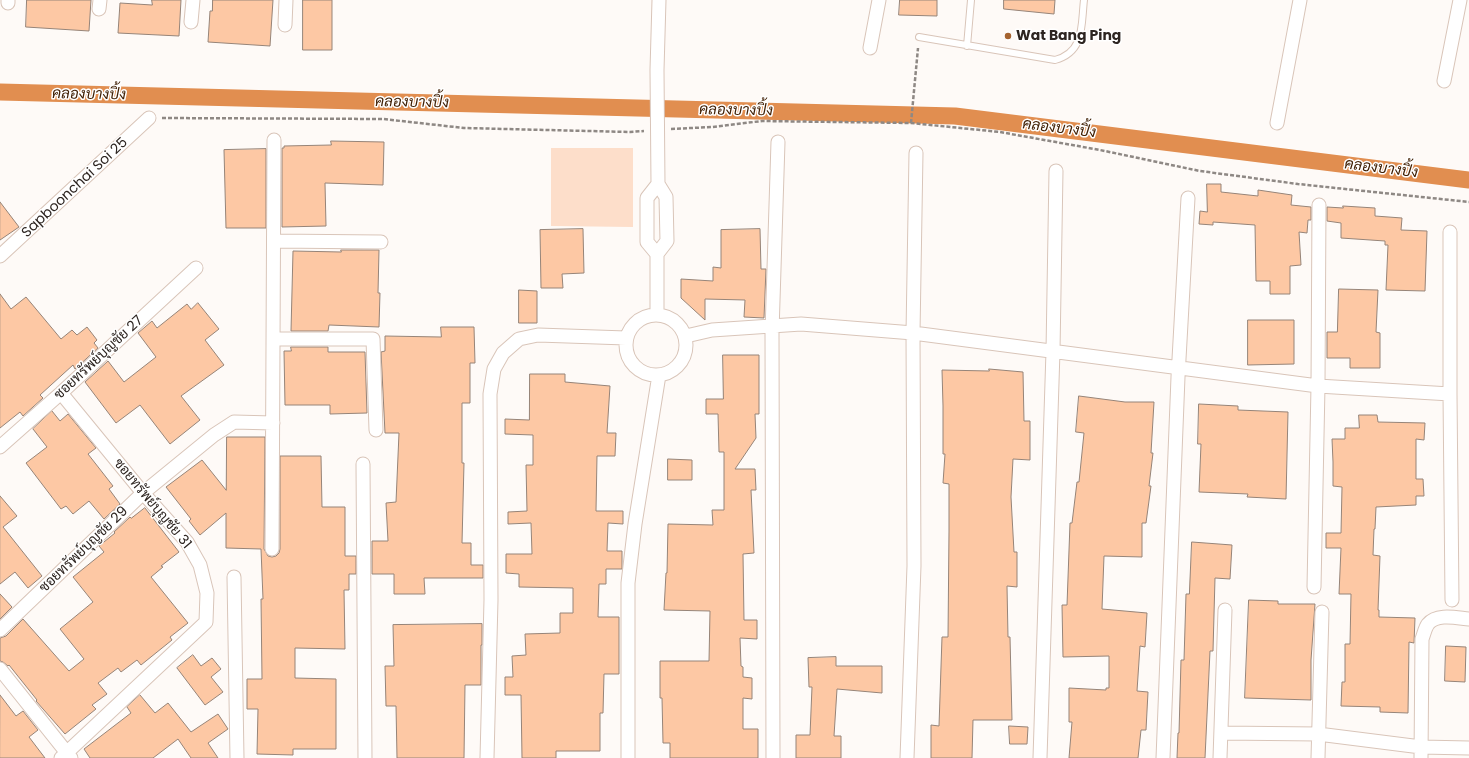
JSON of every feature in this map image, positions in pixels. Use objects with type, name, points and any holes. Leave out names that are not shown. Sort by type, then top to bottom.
[{"type":"street","points":[[192,22],[193,0]]},
{"type":"street","points":[[285,25],[286,0]]},
{"type":"street","points":[[657,314],[657,254],[667,241],[666,197],[658,184],[657,70],[659,0]]},
{"type":"street","points":[[870,48],[879,0]]},
{"type":"street","points":[[1277,123],[1300,0]]},
{"type":"street","points":[[1444,81],[1460,0]]},
{"type":"street","name":"Sapboonchai Soi 25","points":[[0,256],[149,118]]},
{"type":"street","points":[[272,549],[274,140]]},
{"type":"street","points":[[773,758],[772,326],[778,142]]},
{"type":"street","points":[[907,758],[914,566],[913,333],[916,153]]},
{"type":"street","points":[[1040,758],[1053,351],[1056,171]]},
{"type":"street","points":[[657,254],[647,242],[647,198],[658,184]]},
{"type":"street","points":[[1163,758],[1179,368],[1188,198]]},
{"type":"street","points":[[1314,587],[1318,386],[1319,206]]},
{"type":"street","points":[[1450,232],[1452,600]]},
{"type":"street","points":[[274,241],[380,242]]},
{"type":"street","name":"ซอยทรัพย์บุญชัย 27","points":[[0,447],[61,393],[196,268]]},
{"type":"street","points":[[657,314],[675,320],[686,336],[687,345],[686,354],[682,362],[668,373],[659,375],[641,371],[633,365],[627,352],[626,338],[630,328],[637,320],[646,316],[657,314]]},
{"type":"street","points":[[686,336],[712,330],[802,324],[913,333],[1318,386],[1450,394]]},
{"type":"street","points":[[487,758],[491,600],[490,394],[494,369],[503,353],[519,339],[538,335],[626,338]]},
{"type":"street","points":[[274,339],[373,339],[376,430]]},
{"type":"street","points":[[628,758],[628,583],[635,524],[659,375]]},
{"type":"street","name":"ซอยทรัพย์บุญชัย 31","points":[[61,393],[142,493],[186,542],[200,565],[207,593],[206,622],[66,756]]},
{"type":"street","name":"ซอยทรัพย์บุญชัย 29","points":[[0,630],[142,493],[214,435],[234,422],[273,423]]},
{"type":"street","points":[[363,464],[365,758]]},
{"type":"street","points":[[234,577],[237,758]]},
{"type":"street","points":[[1220,758],[1225,610]]},
{"type":"street","points":[[1318,758],[1322,612]]},
{"type":"street","points":[[1421,752],[1422,639],[1427,625],[1434,619],[1450,617],[1469,619]]},
{"type":"street","points":[[0,669],[66,756]]},
{"type":"street","points":[[1221,733],[1318,734],[1421,752],[1469,748]]},
{"type":"lane","points":[[967,46],[971,0]]},
{"type":"lane","points":[[919,37],[1055,60],[1065,57],[1080,40],[1084,0]]},
{"type":"path","points":[[911,124],[912,98],[919,37]]},
{"type":"path","points":[[149,118],[383,119],[464,128],[630,132],[645,131]]},
{"type":"path","points":[[667,130],[712,127],[762,121],[911,124],[1000,132],[1200,170],[1268,180],[1469,202]]},
{"type":"shaded area","points":[[551,148],[633,148],[633,227],[551,226]]},
{"type":"building","points":[[27,0],[91,0],[89,31],[26,27]]},
{"type":"building","points":[[152,0],[181,0],[179,36],[118,33],[120,3],[152,5]]},
{"type":"building","points":[[213,0],[273,0],[270,46],[208,42],[210,11],[212,11]]},
{"type":"building","points":[[303,0],[332,0],[332,50],[303,50]]},
{"type":"building","points":[[900,0],[937,0],[937,16],[899,15]]},
{"type":"building","points":[[1004,0],[1055,0],[1054,14],[1004,9]]},
{"type":"building","points":[[331,141],[384,142],[383,185],[325,183],[326,226],[282,227],[282,148],[284,148],[284,146],[331,145]]},
{"type":"building","points":[[266,149],[266,228],[226,228],[224,150]]},
{"type":"building","points":[[1207,184],[1221,184],[1221,192],[1258,196],[1258,190],[1292,195],[1291,205],[1311,207],[1311,220],[1308,220],[1307,233],[1299,232],[1301,265],[1290,266],[1290,294],[1270,294],[1270,281],[1256,281],[1255,225],[1213,222],[1213,225],[1199,224],[1200,211],[1207,212]]},
{"type":"building","points":[[0,202],[19,227],[0,240]]},
{"type":"building","points":[[1343,206],[1375,208],[1375,216],[1402,218],[1401,230],[1427,231],[1425,291],[1386,290],[1388,245],[1385,245],[1385,241],[1341,238],[1341,223],[1327,221],[1327,207],[1343,208]]},
{"type":"building","points":[[583,229],[584,273],[562,274],[563,288],[541,288],[540,230]]},
{"type":"building","points":[[760,229],[761,269],[766,269],[764,318],[744,317],[745,300],[705,299],[705,320],[681,298],[681,279],[713,281],[713,267],[721,268],[721,230]]},
{"type":"building","points":[[341,250],[379,250],[379,327],[329,325],[328,331],[291,331],[293,251],[341,252]]},
{"type":"building","points":[[1339,289],[1378,290],[1376,332],[1380,333],[1380,368],[1350,368],[1350,358],[1327,358],[1327,332],[1337,332]]},
{"type":"building","points":[[519,290],[537,291],[537,323],[519,323]]},
{"type":"building","points":[[0,294],[11,309],[26,297],[61,339],[72,330],[77,335],[87,327],[97,340],[94,343],[98,348],[75,369],[73,365],[40,395],[43,398],[23,416],[20,412],[0,428]]},
{"type":"building","points":[[198,303],[219,329],[205,340],[224,365],[181,396],[200,420],[170,444],[140,405],[116,423],[85,382],[108,361],[124,382],[156,357],[138,333],[152,321],[157,328],[187,304],[191,309]]},
{"type":"building","points":[[1248,320],[1294,320],[1294,364],[1248,365]]},
{"type":"building","points":[[441,327],[474,327],[475,363],[470,363],[470,403],[462,403],[462,463],[464,463],[462,543],[471,543],[471,565],[483,565],[483,578],[424,578],[425,594],[394,594],[394,574],[372,574],[372,541],[388,541],[386,503],[396,502],[399,433],[385,433],[381,352],[385,351],[385,336],[441,337]]},
{"type":"building","points":[[291,347],[328,347],[328,352],[365,352],[367,413],[330,414],[330,405],[285,405],[284,351],[291,351]]},
{"type":"building","points":[[723,355],[759,355],[759,414],[755,414],[756,438],[735,469],[755,469],[756,490],[751,490],[754,553],[743,554],[744,620],[757,620],[757,639],[740,638],[743,677],[752,678],[752,699],[743,698],[743,729],[758,729],[758,758],[670,758],[670,743],[663,743],[662,698],[660,698],[660,661],[709,661],[710,611],[664,610],[667,573],[668,524],[713,525],[712,510],[724,510],[724,452],[719,452],[718,414],[706,414],[706,399],[723,399]]},
{"type":"building","points":[[989,369],[1023,372],[1024,421],[1030,421],[1030,460],[1013,459],[1011,497],[1014,552],[1017,552],[1017,587],[1007,586],[1012,720],[973,720],[972,758],[931,758],[931,725],[939,726],[942,637],[948,637],[949,484],[943,483],[945,454],[943,454],[942,370],[989,371]]},
{"type":"building","points":[[530,374],[565,374],[565,382],[610,386],[607,433],[616,433],[615,456],[597,456],[596,511],[623,511],[623,524],[608,523],[607,551],[622,551],[622,569],[606,569],[606,584],[599,584],[598,617],[619,617],[619,674],[604,674],[603,713],[600,713],[600,751],[556,751],[556,758],[522,758],[521,695],[505,695],[505,677],[513,677],[512,656],[526,655],[525,634],[560,633],[560,613],[573,613],[573,588],[519,587],[519,574],[506,573],[506,554],[532,554],[531,523],[508,524],[508,512],[527,511],[526,465],[533,465],[533,435],[505,434],[505,419],[529,420]]},
{"type":"building","points":[[1079,396],[1125,402],[1154,402],[1151,453],[1153,453],[1149,486],[1151,486],[1146,523],[1142,523],[1142,557],[1104,556],[1102,609],[1147,613],[1145,647],[1140,646],[1137,691],[1148,692],[1146,730],[1141,730],[1138,758],[1069,758],[1072,722],[1069,722],[1069,688],[1106,690],[1106,688],[1109,688],[1109,656],[1063,657],[1062,605],[1067,605],[1070,523],[1072,523],[1077,482],[1079,482],[1084,433],[1076,432]]},
{"type":"building","points":[[1199,404],[1238,406],[1238,410],[1288,412],[1286,499],[1247,497],[1248,494],[1199,492],[1201,444],[1198,444]]},
{"type":"building","points":[[52,411],[60,421],[68,414],[96,448],[88,454],[113,486],[109,489],[120,504],[104,519],[89,501],[73,514],[66,506],[61,509],[26,463],[47,447],[33,429]]},
{"type":"building","points":[[1359,415],[1377,415],[1378,422],[1425,423],[1424,440],[1416,439],[1416,479],[1423,479],[1424,496],[1416,496],[1416,505],[1376,507],[1374,529],[1373,555],[1380,556],[1379,617],[1415,618],[1414,643],[1409,642],[1408,713],[1380,712],[1380,707],[1341,706],[1342,682],[1345,682],[1345,644],[1350,644],[1351,594],[1339,594],[1341,548],[1326,548],[1326,533],[1341,533],[1342,487],[1333,486],[1332,439],[1345,439],[1345,428],[1359,428]]},
{"type":"building","points":[[227,437],[265,437],[264,549],[268,556],[276,556],[280,549],[280,456],[321,456],[322,507],[345,507],[345,556],[356,556],[356,574],[349,574],[349,590],[344,590],[345,649],[295,648],[295,678],[336,679],[336,749],[293,749],[293,755],[257,754],[258,709],[247,709],[247,679],[262,679],[261,599],[263,599],[261,549],[226,548],[226,513],[200,535],[189,521],[191,519],[166,487],[202,460],[226,490]]},
{"type":"building","points":[[668,459],[692,460],[692,480],[668,480]]},
{"type":"building","points":[[0,496],[17,516],[3,527],[42,576],[28,588],[15,572],[0,584]]},
{"type":"building","points":[[145,508],[179,552],[161,566],[163,567],[151,577],[188,623],[170,637],[172,640],[141,665],[137,660],[121,672],[118,668],[98,683],[107,694],[92,705],[96,709],[65,734],[36,701],[37,700],[9,665],[8,666],[0,661],[0,638],[6,636],[23,619],[69,671],[84,659],[60,629],[93,602],[73,577],[104,552],[99,546],[115,533],[114,532],[130,517],[131,518]]},
{"type":"building","points":[[1192,542],[1232,545],[1230,579],[1215,578],[1213,651],[1210,651],[1205,758],[1177,758],[1181,660],[1184,660],[1186,594],[1189,594]]},
{"type":"building","points":[[0,594],[12,607],[0,619]]},
{"type":"building","points":[[1249,600],[1278,601],[1278,604],[1315,604],[1311,660],[1311,700],[1245,698]]},
{"type":"building","points":[[482,624],[481,685],[465,685],[464,758],[397,758],[396,706],[386,706],[385,666],[394,666],[393,625]]},
{"type":"building","points":[[1446,646],[1466,647],[1465,682],[1445,681]]},
{"type":"building","points":[[193,655],[201,666],[212,658],[221,669],[211,677],[223,692],[205,705],[177,668]]},
{"type":"building","points":[[836,657],[836,666],[882,666],[882,693],[837,689],[834,736],[841,736],[841,758],[796,758],[796,735],[810,735],[812,687],[809,687],[808,658]]},
{"type":"building","points":[[0,695],[16,716],[23,711],[38,730],[29,737],[45,758],[0,758]]},
{"type":"building","points":[[140,695],[155,713],[168,703],[191,732],[218,714],[228,729],[208,743],[218,758],[191,758],[178,739],[153,758],[90,758],[84,749],[131,713],[127,707]]},
{"type":"building","points":[[1009,726],[1028,727],[1027,744],[1010,744]]},
{"type":"waterway","name":"คลองบางปิ้ง","points":[[0,92],[955,116],[1469,180]]},
{"type":"place","name":"Wat Bang Ping","points":[[1008,36]]}]
